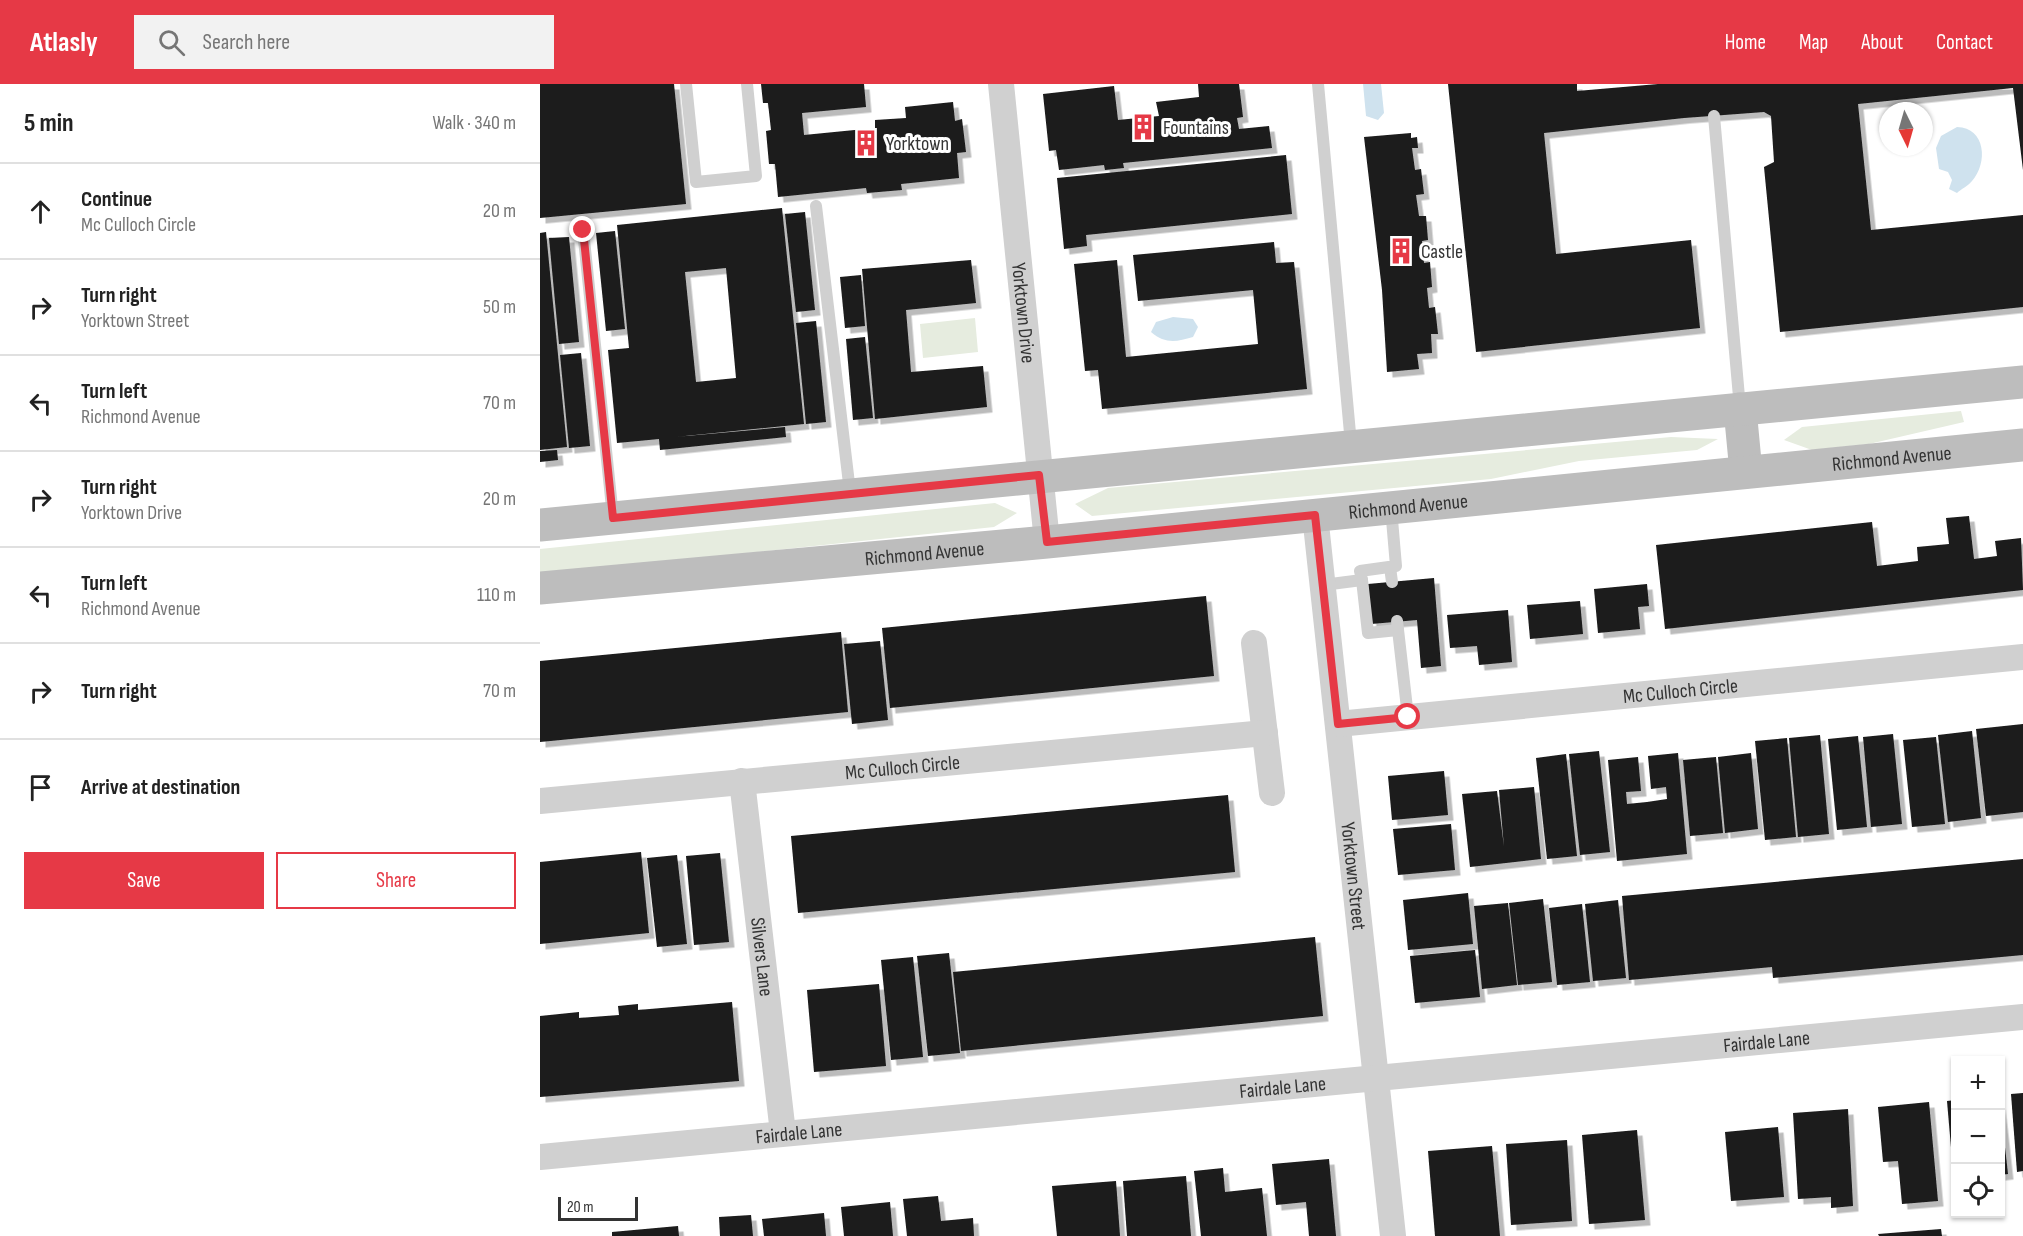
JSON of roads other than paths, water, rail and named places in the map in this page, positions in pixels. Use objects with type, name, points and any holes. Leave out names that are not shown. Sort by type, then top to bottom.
[{"type":"main road","points":[[540,525],[1039,475],[2023,382]]},
{"type":"main road","points":[[1740,409],[1746,472]]},
{"type":"main road","name":"Richmond Avenue","points":[[540,588],[1047,542],[2023,445]]},
{"type":"street","name":"Yorktown Drive","points":[[1001,84],[1047,542]]},
{"type":"street","name":"Yorktown Street","points":[[1315,515],[1374,1078],[1393,1236]]},
{"type":"street","points":[[1254,643],[1272,793]]},
{"type":"street","name":"Mc Culloch Circle","points":[[1338,724],[2023,657]]},
{"type":"street","name":"Mc Culloch Circle","points":[[540,801],[1264,733]]},
{"type":"street","name":"Silvers Lane","points":[[742,782],[783,1133]]},
{"type":"street","name":"Fairdale Lane","points":[[540,1157],[2023,1017]]},
{"type":"lane","points":[[686,84],[696,182],[756,176],[747,84]]},
{"type":"lane","points":[[1318,84],[1351,446]]},
{"type":"lane","points":[[1714,116],[1740,409]]},
{"type":"lane","points":[[816,206],[850,494]]},
{"type":"lane","points":[[583,230],[613,518]]},
{"type":"lane","points":[[1391,507],[1396,566],[1360,571],[1368,633],[1397,626],[1408,717]]},
{"type":"lane","points":[[1390,567],[1392,582]]},
{"type":"lane","points":[[1323,585],[1362,580]]},
{"type":"water","points":[[1363,84],[1381,84],[1384,113],[1378,120],[1366,116]]},
{"type":"water","points":[[1957,127],[1974,133],[1979,140],[1982,156],[1977,174],[1957,193],[1949,189],[1952,180],[1948,172],[1939,169],[1936,148],[1941,136]]},
{"type":"water","points":[[1173,317],[1193,319],[1198,327],[1193,337],[1171,341],[1161,339],[1151,332],[1156,322]]},
{"type":"place","name":"Fountains","points":[[1143,127]]},
{"type":"place","name":"Yorktown","points":[[866,143]]},
{"type":"place","name":"Castle","points":[[1401,251]]}]
